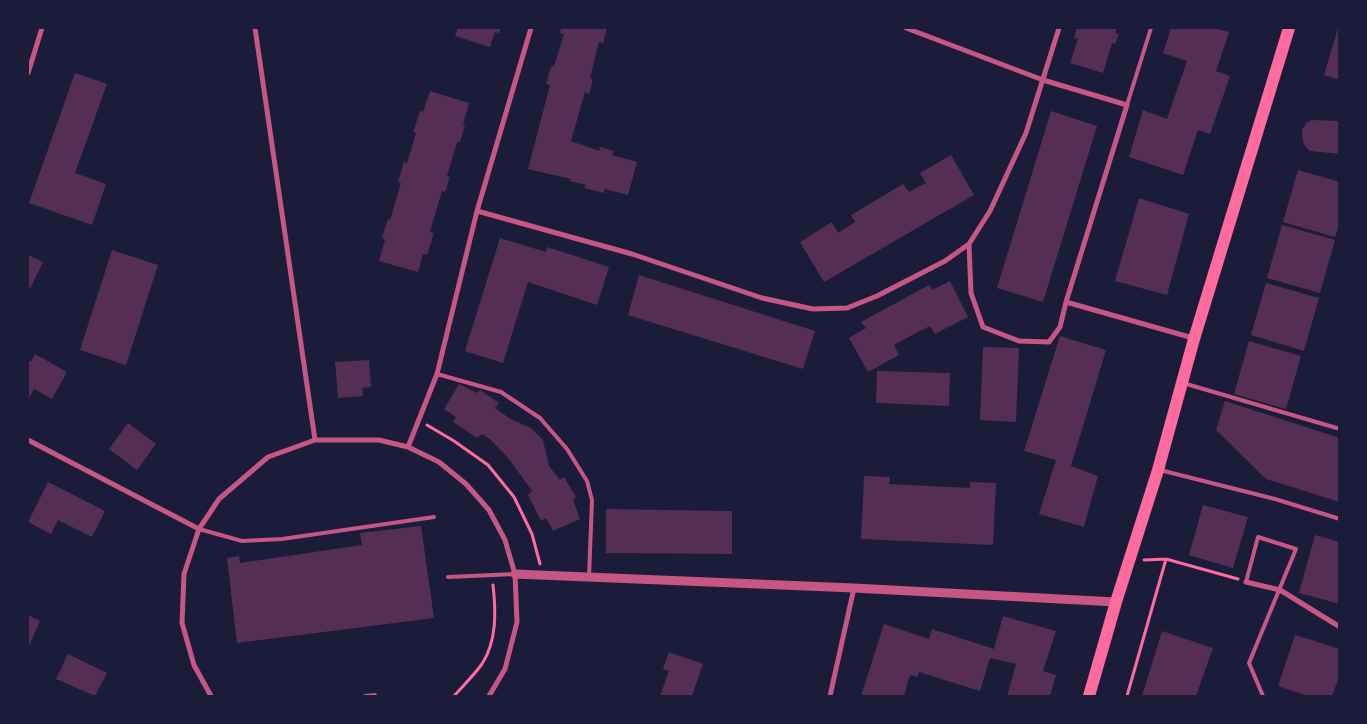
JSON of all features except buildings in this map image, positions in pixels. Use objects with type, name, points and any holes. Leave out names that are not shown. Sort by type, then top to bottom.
[{"type":"main road","points":[[1089,696],[1116,602],[1158,470],[1194,339],[1289,28]]},
{"type":"street","points":[[28,73],[42,28]]},
{"type":"street","points":[[254,28],[315,440]]},
{"type":"street","points":[[408,447],[437,374],[477,211],[531,28]]},
{"type":"street","points":[[906,28],[1043,80],[1127,105],[1060,327],[1049,342],[1019,341],[983,327],[971,293],[969,244]]},
{"type":"street","points":[[477,211],[632,254],[762,298],[813,309],[847,308],[877,296],[945,261],[969,244],[990,212],[1026,133],[1059,28]]},
{"type":"street","points":[[1066,302],[1194,339]]},
{"type":"street","points":[[28,440],[199,529]]},
{"type":"street","points":[[211,696],[194,665],[182,622],[184,574],[199,529],[220,498],[268,457],[315,440],[379,440],[408,447],[439,462],[466,484],[489,510],[505,540],[515,574],[517,622],[505,668],[489,696]]},
{"type":"street","points":[[515,574],[854,588],[1116,602]]},
{"type":"street","points":[[1246,582],[1280,590],[1340,627]]},
{"type":"street","points":[[830,696],[854,588]]},
{"type":"lane","points":[[1127,105],[1151,28]]},
{"type":"lane","points":[[437,374],[501,392],[540,418],[567,449],[587,481],[592,500],[589,577]]},
{"type":"lane","points":[[1183,383],[1340,429]]},
{"type":"lane","points":[[1158,470],[1275,498],[1340,519]]},
{"type":"lane","points":[[199,529],[242,542],[434,517]]},
{"type":"lane","points":[[1246,582],[1258,537],[1296,550],[1250,663],[1263,696]]},
{"type":"lane","points":[[448,577],[515,574]]},
{"type":"lane","points":[[365,696],[375,695]]},
{"type":"path","points":[[419,421],[454,441],[488,465],[514,497],[532,534],[542,574]]},
{"type":"path","points":[[1129,560],[1166,559],[1246,582]]},
{"type":"path","points":[[1127,696],[1166,559]]},
{"type":"path","points":[[454,696],[482,663],[491,643],[496,608],[491,575]]}]
